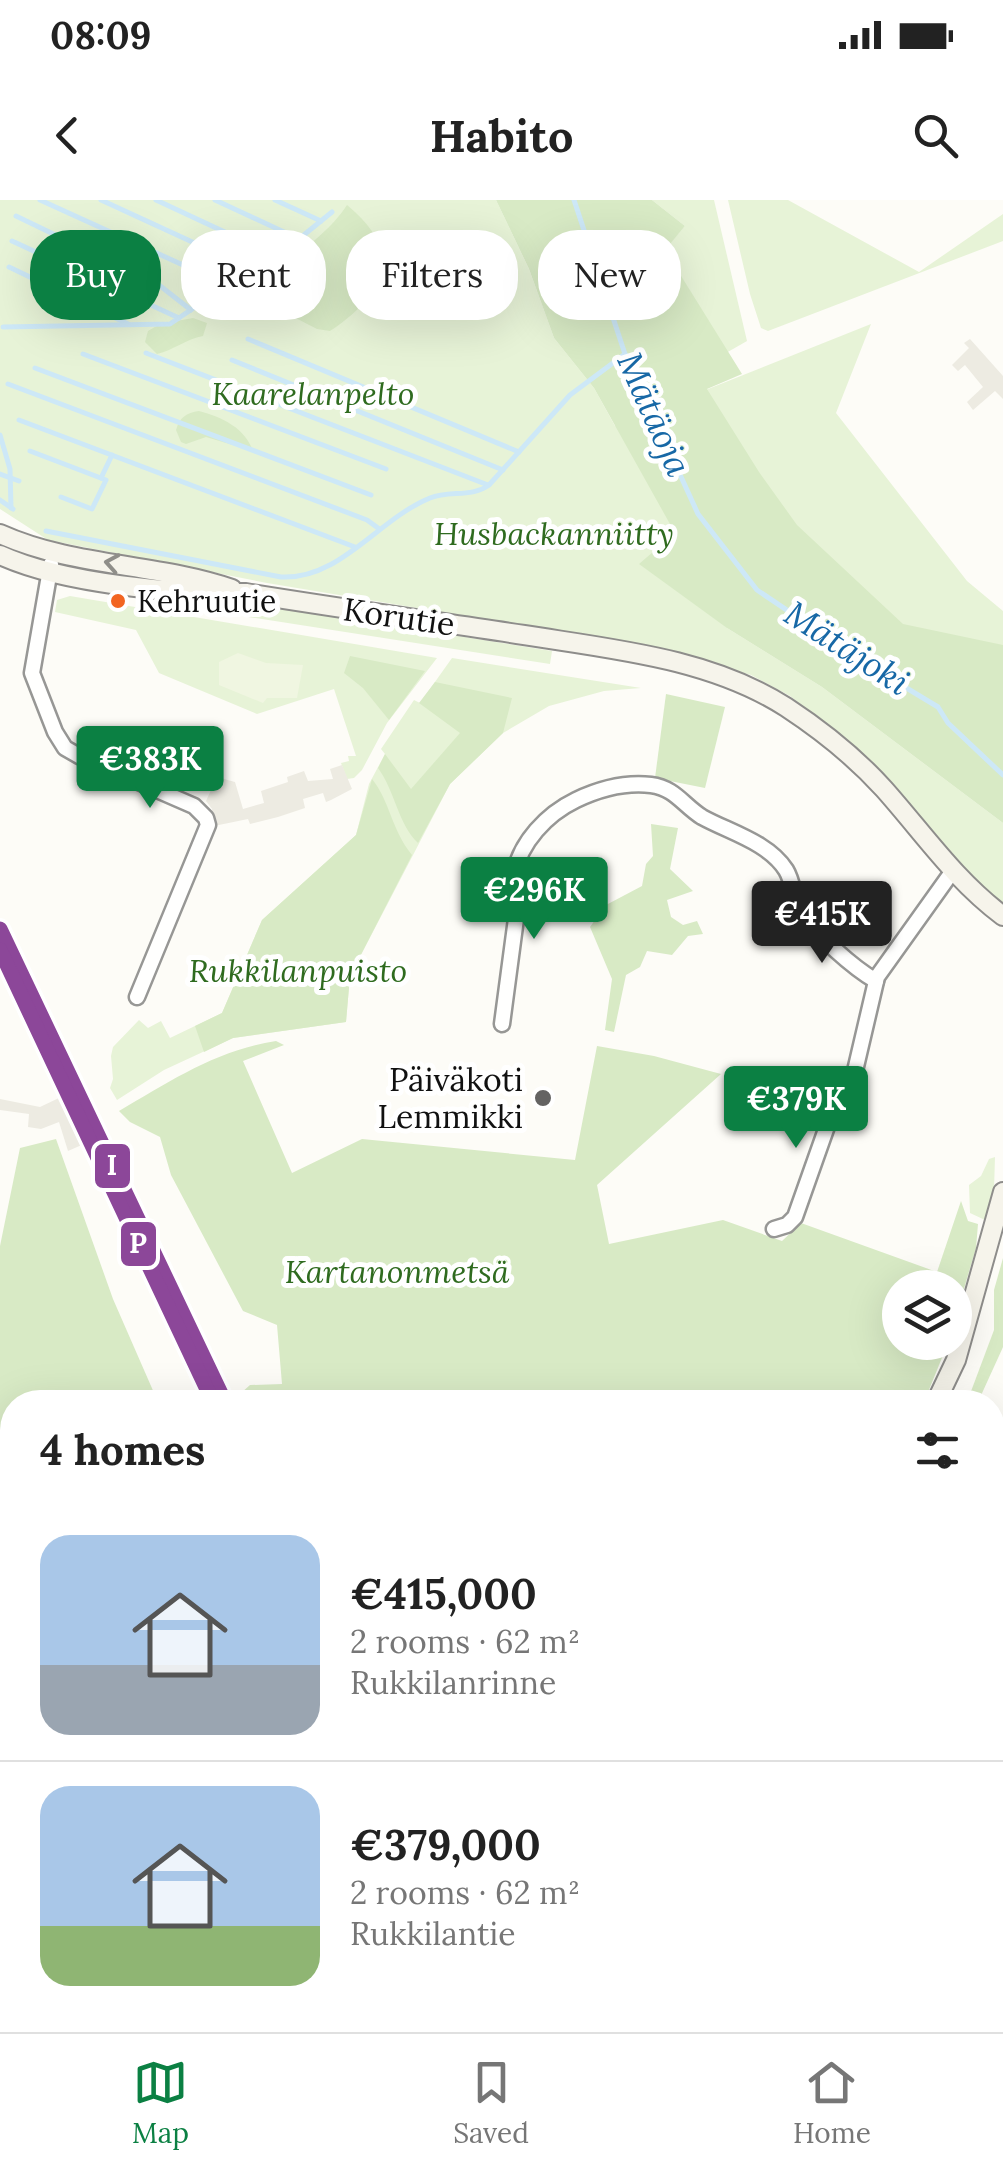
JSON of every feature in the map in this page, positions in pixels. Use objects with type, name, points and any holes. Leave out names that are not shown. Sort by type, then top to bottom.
[{"type":"street","name":"Korutie","points":[[0,534],[51,563]]},
{"type":"street","name":"Korutie","points":[[0,554],[203,579],[246,594],[551,640],[665,660],[705,672],[784,706],[846,752],[952,872],[1003,916]]},
{"type":"street","points":[[51,563],[32,674],[55,732],[65,748],[194,806],[208,826],[137,997]]},
{"type":"street","points":[[502,1024],[521,882],[514,874],[521,853],[544,822],[567,804],[594,791],[620,786],[670,789],[700,816],[766,852],[788,872],[800,912],[857,970],[876,981]]},
{"type":"street","points":[[774,1229],[787,1226],[795,1217],[830,1118],[851,1088],[876,981],[952,872]]},
{"type":"street","points":[[942,1390],[956,1360],[1002,1196]]},
{"type":"green space","points":[[0,200],[496,200],[510,230],[346,230],[346,320],[518,320],[518,246],[538,294],[538,320],[547,320],[554,338],[594,388],[615,426],[871,324],[836,413],[967,581],[1003,611],[1003,648],[727,628],[822,687],[1003,823],[1003,904],[964,871],[903,796],[857,749],[790,696],[751,675],[657,648],[267,583],[48,540],[0,509]]},
{"type":"green space","points":[[496,200],[652,200],[685,226],[681,231],[538,230],[538,294],[518,246],[518,230],[510,230]]},
{"type":"green space","points":[[652,200],[714,200],[747,341],[726,353],[681,276],[681,231],[685,226]]},
{"type":"green space","points":[[728,200],[788,200],[919,272],[1003,214],[1003,241],[768,331],[761,328],[750,294]]},
{"type":"green space","points":[[347,205],[370,230],[346,230],[346,319],[330,331],[299,320],[326,320],[325,230]]},
{"type":"green space","points":[[681,276],[742,374],[707,389],[797,525],[903,624],[1003,645],[1003,823],[822,687],[727,628],[639,564],[675,533],[594,388],[554,338],[547,320],[681,320]]},
{"type":"green space","points":[[182,320],[207,323],[203,336],[157,354],[145,342],[148,331]]},
{"type":"green space","points":[[199,411],[232,425],[253,451],[206,437],[181,442],[176,430],[179,422],[187,414]]},
{"type":"green space","points":[[70,596],[437,658],[387,723],[362,770],[347,779],[341,763],[349,761],[348,756],[356,756],[334,689],[257,714],[159,673],[136,630],[55,612],[57,600]]},
{"type":"green space","points":[[166,597],[290,609],[552,651],[550,664],[165,604]]},
{"type":"green space","points":[[238,653],[266,663],[303,665],[297,698],[267,698],[263,703],[219,685],[219,662]]},
{"type":"green space","points":[[350,656],[425,671],[389,720],[363,688],[344,673]]},
{"type":"green space","name":"Rukkilanpuisto","points":[[452,658],[641,688],[604,691],[549,706],[503,733],[450,784],[350,976],[346,1022],[233,1038],[164,1070],[117,1100],[110,1088],[113,1047],[139,1020],[148,1028],[161,1021],[170,1038],[222,1013],[262,920],[356,835],[369,784],[385,754],[381,749],[414,700],[420,703]]},
{"type":"green space","points":[[435,682],[512,698],[503,733],[450,784],[418,843],[378,768],[385,754],[411,789],[460,733],[419,703]]},
{"type":"green space","points":[[666,694],[725,707],[705,788],[655,778]]},
{"type":"green space","points":[[372,779],[412,855],[350,976],[346,1022],[233,1038],[204,1052],[195,1026],[222,1013],[262,920],[356,835]]},
{"type":"green space","points":[[651,824],[678,828],[670,869],[693,891],[667,900],[671,917],[683,925],[697,921],[703,934],[688,936],[672,955],[647,951],[640,967],[626,975],[614,1032],[605,1030],[612,979],[590,927],[606,905],[642,886],[646,864],[653,856]]},
{"type":"green space","name":"Kartanonmetsä","points":[[276,1041],[284,1045],[243,1061],[292,1173],[362,1139],[575,1160],[597,1046],[721,1074],[597,1185],[609,1244],[723,1220],[782,1241],[801,1223],[931,1270],[882,1270],[882,1360],[941,1360],[929,1390],[244,1390],[250,1385],[282,1384],[277,1325],[243,1311],[171,1175],[160,1137],[130,1122],[119,1111],[176,1078],[234,1052]]},
{"type":"green space","points":[[56,1139],[113,1299],[153,1390],[0,1390],[0,1246],[20,1148]]},
{"type":"green space","points":[[995,1157],[994,1190],[985,1220],[970,1213],[969,1185],[981,1176],[989,1159]]},
{"type":"green space","name":"Kartanonmetsä","points":[[961,1201],[968,1221],[978,1224],[969,1270],[938,1270]]},
{"type":"green space","points":[[1003,1258],[1003,1347],[983,1390],[972,1390],[994,1330],[994,1290]]},
{"type":"shaded area","points":[[970,339],[1003,376],[1003,399],[995,391],[973,410],[967,402],[983,387],[965,365],[958,371],[952,365],[969,348],[964,343]]},
{"type":"shaded area","points":[[342,765],[352,789],[331,800],[326,802],[323,793],[303,799],[305,808],[278,817],[250,824],[248,819],[214,826],[212,809],[206,801],[217,777],[235,782],[243,809],[264,803],[261,791],[288,782],[287,777],[304,771],[308,781],[333,779],[330,769]]},
{"type":"shaded area","points":[[61,1097],[84,1144],[68,1151],[59,1122],[41,1129],[28,1127],[29,1114],[0,1110],[0,1099],[40,1107]]},
{"type":"waterway","points":[[40,200],[181,264]]},
{"type":"waterway","points":[[101,200],[181,237]]},
{"type":"waterway","points":[[156,200],[220,230]]},
{"type":"waterway","points":[[215,200],[280,230]]},
{"type":"waterway","points":[[275,200],[321,221]]},
{"type":"waterway","name":"Mätäjoki","points":[[574,200],[625,354],[698,514],[757,590],[938,707],[948,723],[1003,775]]},
{"type":"waterway","points":[[3,327],[170,324],[251,269],[278,256],[332,212]]},
{"type":"waterway","points":[[16,216],[159,285],[181,302]]},
{"type":"waterway","points":[[12,241],[179,318]]},
{"type":"waterway","points":[[9,267],[128,324]]},
{"type":"waterway","points":[[248,339],[519,452]]},
{"type":"waterway","points":[[146,353],[488,485]]},
{"type":"waterway","points":[[83,354],[386,469]]},
{"type":"waterway","name":"Mätäoja","points":[[46,531],[281,577],[322,569],[430,498],[489,485],[570,395],[625,354]]},
{"type":"waterway","points":[[232,360],[503,470]]},
{"type":"waterway","points":[[35,368],[371,495]]},
{"type":"waterway","points":[[8,384],[367,520],[378,528]]},
{"type":"waterway","points":[[19,420],[355,547]]},
{"type":"waterway","points":[[0,435],[10,469],[11,508]]},
{"type":"waterway","points":[[30,451],[106,480],[92,509],[61,497]]},
{"type":"waterway","points":[[101,478],[112,455]]},
{"type":"waterway","points":[[0,474],[19,481]]},
{"type":"waterway","points":[[0,500],[13,509]]},
{"type":"transit line","name":"I","points":[[0,929],[219,1390]]},
{"type":"transit line","name":"P","points":[[0,950],[207,1390]]},
{"type":"place","name":"Kehruutie","points":[[118,601]]},
{"type":"place","name":"Päiväkoti Lemmikki","points":[[543,1098]]},
{"type":"park label","name":"Kaarelanpelto","points":[[313,394]]},
{"type":"park label","name":"Husbackanniitty","points":[[554,534]]}]
